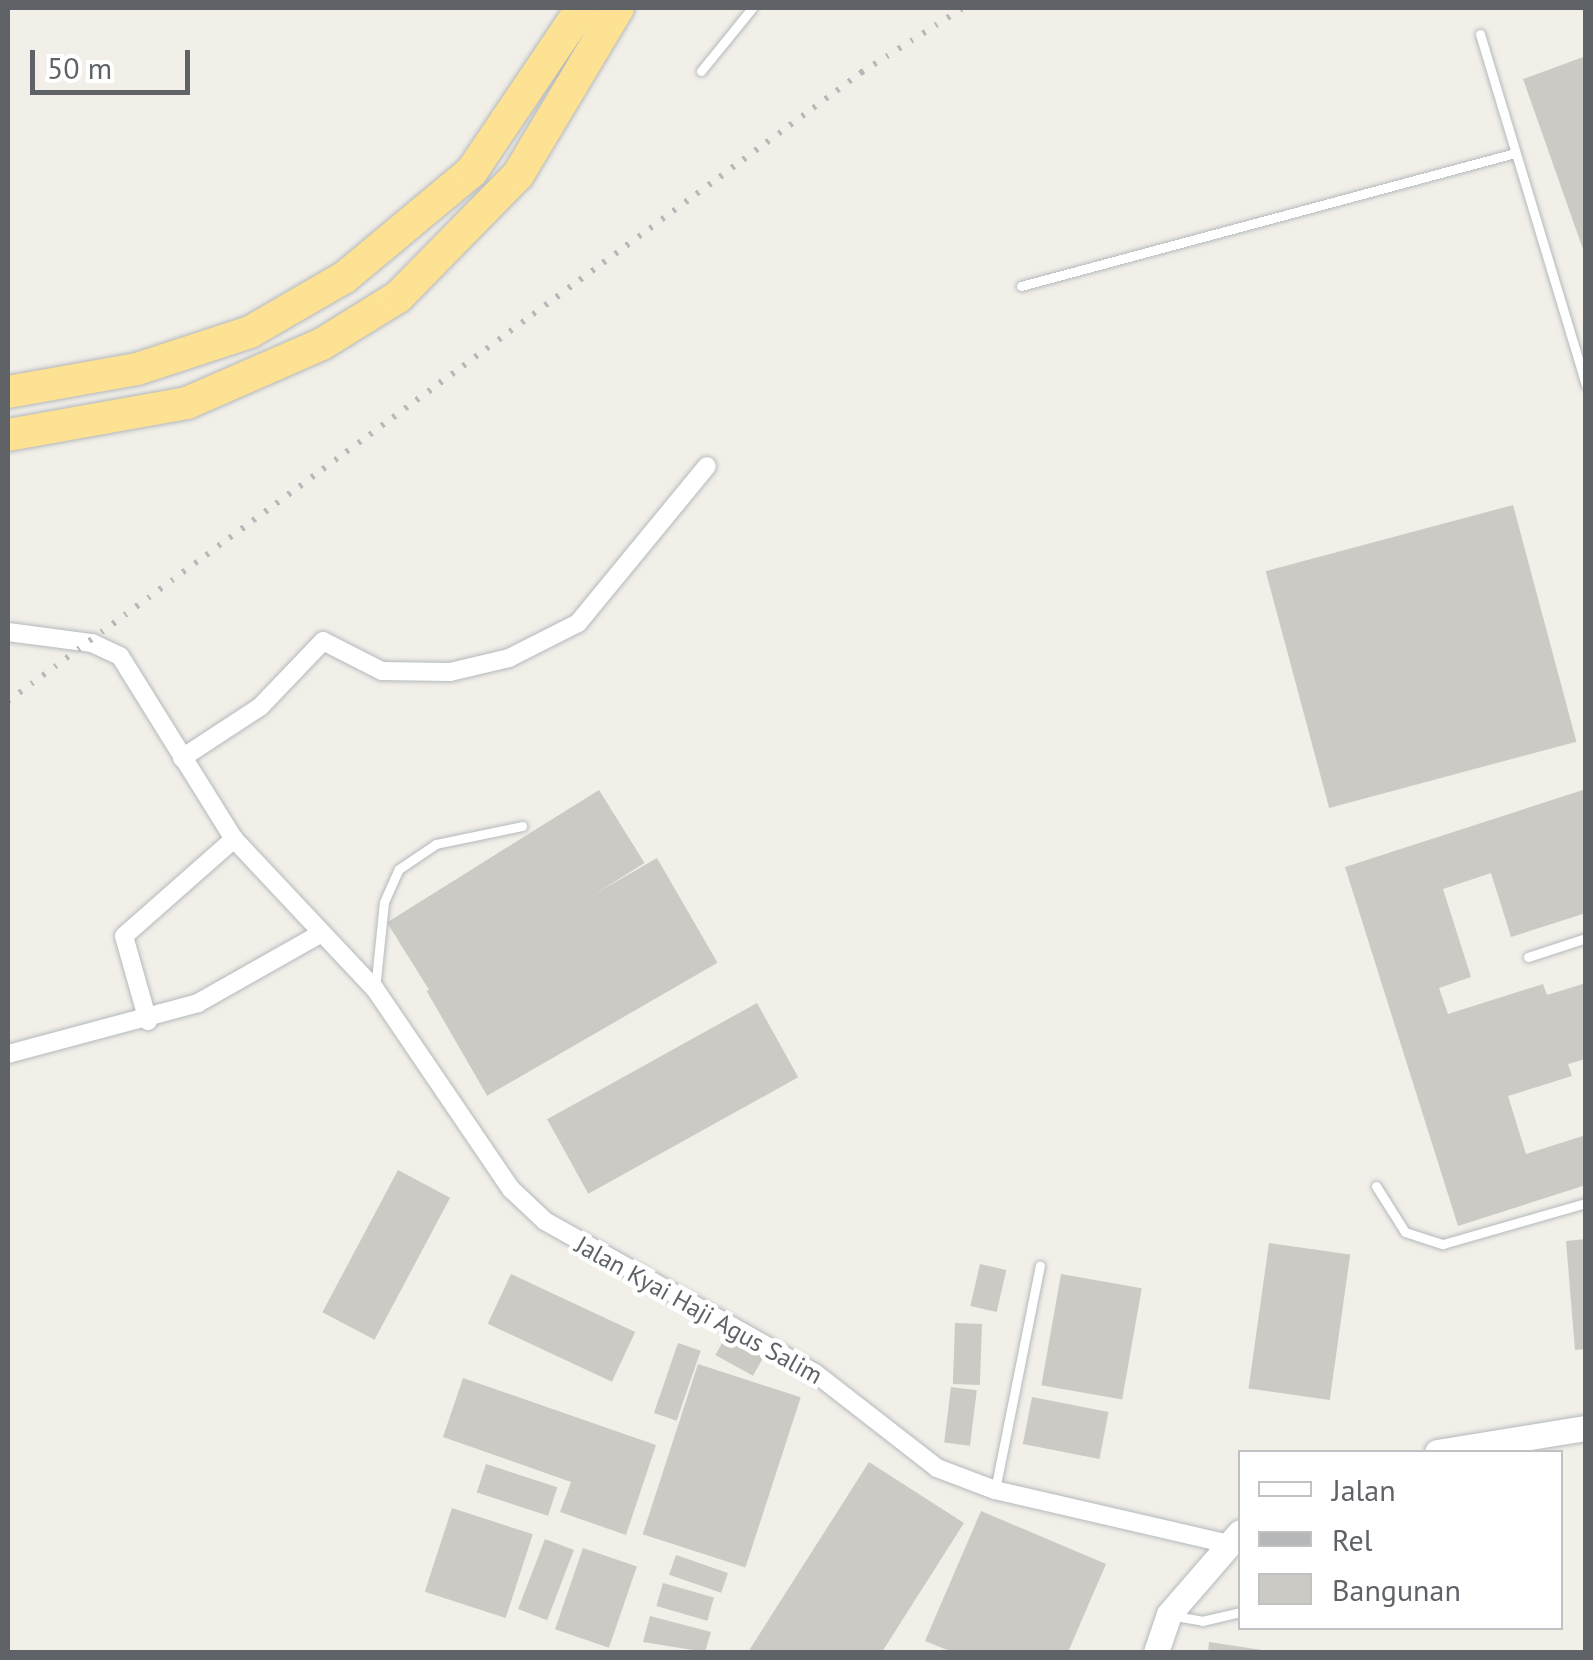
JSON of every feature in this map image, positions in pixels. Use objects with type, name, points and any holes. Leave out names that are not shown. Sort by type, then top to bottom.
[{"type":"highway","points":[[8,392],[137,368],[250,332],[345,277],[472,171],[582,8]]},
{"type":"highway","points":[[8,435],[187,403],[322,344],[398,297],[518,176],[618,8]]},
{"type":"street","points":[[182,758],[260,707],[323,641],[382,671],[450,672],[509,658],[578,623],[707,466]]},
{"type":"street","name":"Jalan Kyai Haji Agus Salim","points":[[8,632],[120,656],[234,839],[318,935],[375,988],[512,1189],[545,1221],[815,1372],[937,1468],[995,1490],[1233,1538]]},
{"type":"street","points":[[148,1021],[124,936],[234,839]]},
{"type":"street","points":[[8,1054],[148,1021],[250,980],[318,935]]},
{"type":"street","points":[[1450,1450],[1586,1428]]},
{"type":"street","points":[[1156,1652],[1169,1614],[1233,1538]]},
{"type":"lane","points":[[701,71],[752,8]]},
{"type":"lane","points":[[1480,34],[1586,384]]},
{"type":"lane","points":[[1021,286],[1515,153]]},
{"type":"lane","points":[[375,988],[384,902],[399,869],[436,844],[522,826]]},
{"type":"lane","points":[[1528,957],[1586,938]]},
{"type":"lane","points":[[1376,1186],[1405,1232],[1444,1244],[1586,1203]]},
{"type":"lane","points":[[995,1490],[1040,1265]]},
{"type":"lane","points":[[1169,1614],[1202,1621],[1238,1612]]},
{"type":"building","points":[[1586,56],[1586,255],[1585,255],[1523,79]]},
{"type":"building","points":[[1513,505],[1576,742],[1329,808],[1266,571]]},
{"type":"building","points":[[1586,789],[1586,913],[1511,937],[1491,873],[1443,889],[1471,977],[1439,988],[1448,1014],[1543,984],[1547,995],[1586,983],[1586,1059],[1568,1064],[1572,1076],[1508,1096],[1526,1154],[1586,1135],[1586,1185],[1458,1226],[1345,867]]},
{"type":"building","points":[[599,790],[645,863],[433,995],[387,922]]},
{"type":"building","points":[[657,858],[718,963],[487,1096],[427,991]]},
{"type":"building","points":[[757,1003],[798,1077],[588,1194],[547,1119]]},
{"type":"building","points":[[398,1170],[450,1198],[375,1340],[322,1312]]},
{"type":"building","points":[[1586,1239],[1586,1349],[1575,1350],[1566,1241]]},
{"type":"building","points":[[1269,1243],[1350,1254],[1330,1400],[1249,1389]]},
{"type":"building","points":[[980,1264],[1006,1270],[997,1312],[970,1306]]},
{"type":"building","points":[[511,1274],[635,1332],[612,1382],[488,1324]]},
{"type":"building","points":[[1061,1274],[1142,1288],[1122,1400],[1041,1385]]},
{"type":"building","points":[[955,1323],[982,1324],[980,1385],[953,1384]]},
{"type":"building","points":[[727,1334],[765,1355],[753,1376],[715,1355]]},
{"type":"building","points":[[678,1343],[701,1351],[677,1421],[654,1413]]},
{"type":"building","points":[[698,1364],[801,1397],[745,1568],[643,1534]]},
{"type":"building","points":[[463,1378],[656,1445],[626,1535],[560,1512],[571,1482],[443,1437]]},
{"type":"building","points":[[951,1387],[977,1390],[970,1446],[944,1443]]},
{"type":"building","points":[[1032,1397],[1109,1412],[1099,1459],[1023,1444]]},
{"type":"building","points":[[869,1462],[964,1523],[882,1652],[748,1652]]},
{"type":"building","points":[[486,1464],[557,1487],[548,1516],[477,1493]]},
{"type":"building","points":[[452,1508],[533,1534],[506,1618],[425,1592]]},
{"type":"building","points":[[981,1511],[1106,1564],[1068,1652],[952,1652],[925,1641]]},
{"type":"building","points":[[545,1539],[574,1550],[547,1620],[518,1609]]},
{"type":"building","points":[[583,1548],[637,1567],[609,1648],[555,1629]]},
{"type":"building","points":[[676,1555],[728,1573],[721,1593],[669,1575]]},
{"type":"building","points":[[663,1583],[714,1598],[707,1621],[656,1606]]},
{"type":"building","points":[[650,1616],[711,1632],[705,1652],[643,1642]]},
{"type":"building","points":[[1209,1642],[1262,1650],[1262,1652],[1208,1652]]},
{"type":"railway","points":[[8,701],[862,72],[963,8]]}]
